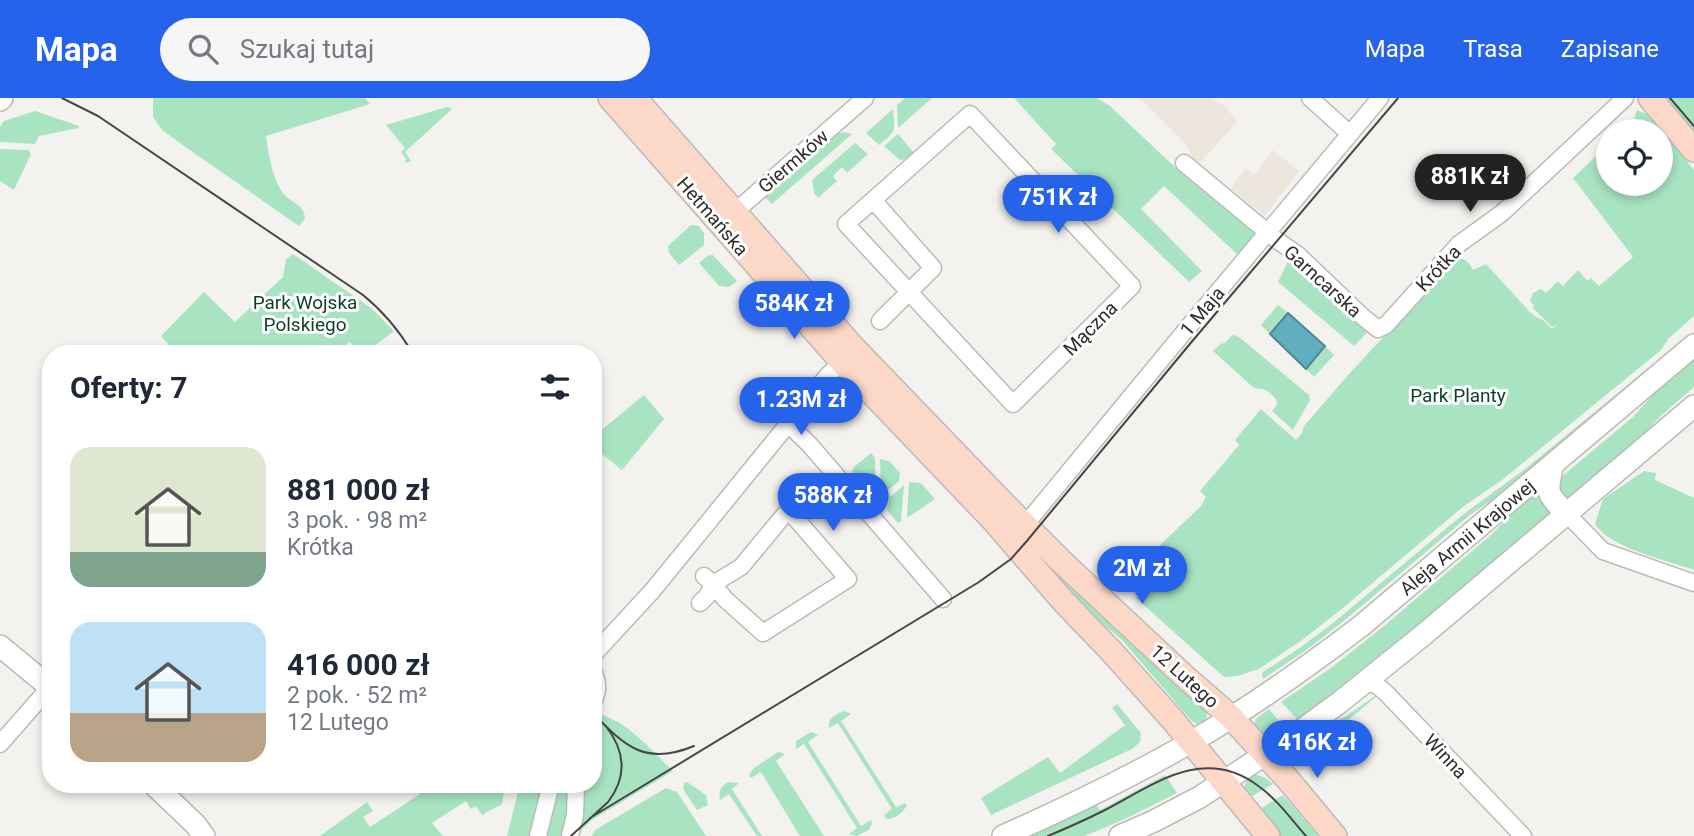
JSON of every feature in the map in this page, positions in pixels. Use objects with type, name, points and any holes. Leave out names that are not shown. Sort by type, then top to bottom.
[{"type":"main road","name":"Hetmańska","points":[[610,98],[1025,525]]},
{"type":"main road","name":"Hetmańska","points":[[635,98],[842,362],[1018,548]]},
{"type":"main road","points":[[1650,98],[1694,150]]},
{"type":"main road","name":"12 Lutego","points":[[1025,525],[1231,717],[1335,836]]},
{"type":"main road","name":"12 Lutego","points":[[1018,548],[1191,742],[1268,836]]},
{"type":"street","name":"Giermków","points":[[728,218],[865,98]]},
{"type":"street","points":[[1310,98],[1350,134]]},
{"type":"street","name":"1 Maja","points":[[1025,525],[1380,98]]},
{"type":"street","name":"Krótka","points":[[1378,329],[1386,325],[1459,244],[1502,214],[1625,98]]},
{"type":"street","name":"Mączna","points":[[970,114],[1132,286],[1013,404],[909,293],[846,223],[970,114]]},
{"type":"street","name":"Garncarska","points":[[1184,163],[1297,254],[1378,329]]},
{"type":"street","points":[[873,200],[933,268],[880,321]]},
{"type":"street","name":"Aleja Armii Krajowej","points":[[1003,836],[1059,811],[1191,742],[1320,658],[1694,345]]},
{"type":"street","points":[[602,645],[653,590],[828,375],[842,362]]},
{"type":"street","points":[[1120,836],[1192,801],[1298,733],[1366,682],[1694,406]]},
{"type":"street","points":[[788,424],[809,444],[943,599]]},
{"type":"street","points":[[1553,464],[1549,482],[1553,499],[1603,551],[1694,583]]},
{"type":"street","points":[[791,513],[848,579],[764,633],[725,599],[708,580],[740,567],[775,524],[785,514],[791,513]]},
{"type":"street","points":[[700,603],[708,595],[708,580]]},
{"type":"street","points":[[0,646],[42,680]]},
{"type":"street","name":"Winna","points":[[1366,682],[1378,686],[1387,694],[1523,836]]},
{"type":"street","points":[[0,744],[42,696]]},
{"type":"street","points":[[162,793],[204,836]]},
{"type":"street","points":[[538,836],[549,793]]},
{"type":"street","points":[[570,836],[575,815],[576,793]]},
{"type":"shaded area","points":[[1140,98],[1210,98],[1226,107],[1237,122],[1199,164],[1193,159],[1185,143]]},
{"type":"shaded area","points":[[1273,150],[1299,171],[1265,216],[1230,188],[1246,168],[1254,175]]},
{"type":"green space","points":[[153,98],[365,98],[370,104],[266,136],[277,183],[304,214],[305,219],[299,226],[162,130],[153,117]]},
{"type":"green space","points":[[905,98],[932,98],[898,128],[897,105]]},
{"type":"green space","points":[[1014,98],[1097,98],[1110,106],[1177,169],[1258,232],[1238,255],[1164,186],[1141,209],[1202,271],[1189,282],[1051,149],[1056,144]]},
{"type":"green space","points":[[1660,98],[1694,98],[1694,139]]},
{"type":"green space","points":[[447,107],[452,109],[405,152],[411,161],[404,163],[406,159],[401,152],[405,148],[386,125]]},
{"type":"green space","points":[[893,109],[894,130],[879,145],[866,133]]},
{"type":"green space","name":"Park Planty","points":[[1637,110],[1651,119],[1634,119]]},
{"type":"green space","points":[[35,111],[79,128],[39,136],[35,144],[0,142],[0,127],[4,121]]},
{"type":"green space","points":[[836,134],[852,134],[772,204],[765,197]]},
{"type":"green space","points":[[898,134],[915,154],[910,158],[900,160],[884,146]]},
{"type":"green space","points":[[855,143],[868,154],[847,173],[842,167],[833,176],[837,181],[818,198],[814,193],[812,180]]},
{"type":"green space","name":"Park Planty","points":[[1673,145],[1694,170],[1694,316],[1668,339],[1661,350],[1502,480],[1464,506],[1302,640],[1259,669],[1224,677],[1136,598],[1159,576],[1162,567],[1149,560],[1149,552],[1155,550],[1201,506],[1206,497],[1200,491],[1239,445],[1235,440],[1261,409],[1296,440],[1304,426],[1349,374],[1421,300],[1419,294],[1425,295],[1433,287],[1430,282],[1438,273],[1443,276],[1457,260],[1463,259],[1473,270],[1486,264],[1536,317],[1552,329],[1558,324],[1552,327],[1533,308],[1534,305],[1530,301],[1533,293],[1541,289],[1546,293],[1558,281],[1563,286],[1578,270],[1587,281],[1591,278],[1599,286],[1633,257],[1573,178],[1596,156],[1596,196],[1673,196]]},
{"type":"green space","points":[[0,149],[28,150],[31,154],[14,190],[0,181]]},
{"type":"green space","points":[[691,225],[699,226],[704,233],[704,245],[679,265],[669,253],[668,246]]},
{"type":"green space","name":"Park Wojska Polskiego","points":[[293,254],[371,308],[394,331],[376,345],[352,345],[350,342],[346,345],[169,345],[161,336],[204,292],[235,322],[283,277],[286,259]]},
{"type":"green space","points":[[713,255],[737,281],[729,287],[719,286],[699,263],[707,256]]},
{"type":"green space","points":[[1289,259],[1367,333],[1354,346],[1278,282]]},
{"type":"green space","points":[[1278,305],[1288,313],[1270,334],[1261,325]]},
{"type":"green space","points":[[1232,335],[1239,337],[1309,395],[1310,400],[1293,430],[1272,411],[1277,405],[1276,399],[1269,392],[1254,388],[1213,351]]},
{"type":"green space","points":[[1325,346],[1334,355],[1314,377],[1306,369]]},
{"type":"green space","points":[[1694,355],[1694,387],[1571,499],[1560,497],[1557,483],[1559,479],[1634,416],[1667,379]]},
{"type":"green space","points":[[1663,356],[1655,367],[1521,480],[1470,515],[1305,651],[1263,679],[1263,672],[1333,623],[1461,516],[1525,469]]},
{"type":"green space","points":[[644,395],[664,419],[622,470],[602,454],[602,430]]},
{"type":"green space","points":[[871,453],[875,458],[876,492],[872,494],[852,471]]},
{"type":"green space","points":[[880,459],[889,461],[900,473],[899,481],[887,491],[881,491]]},
{"type":"green space","points":[[1644,471],[1656,473],[1655,480],[1694,498],[1694,570],[1613,540],[1595,524],[1603,499]]},
{"type":"green space","points":[[909,482],[921,483],[935,499],[907,518]]},
{"type":"green space","points":[[904,485],[901,521],[898,523],[887,510],[889,498]]},
{"type":"green space","points":[[1539,488],[1539,496],[1551,513],[1397,646],[1299,721],[1281,702],[1331,668],[1384,626],[1491,535]]},
{"type":"green space","points":[[1038,555],[1198,700],[1207,712],[1205,721],[1197,724],[1191,720],[1122,640],[1074,600]]},
{"type":"green space","points":[[1375,696],[1322,742],[1316,742],[1310,734],[1346,716]]},
{"type":"green space","points":[[1117,704],[1141,733],[1140,742],[1132,749],[991,815],[981,798],[1048,757],[1060,773],[1125,725],[1112,708]]},
{"type":"green space","points":[[1269,709],[1287,731],[1263,737],[1253,725],[1257,718]]},
{"type":"green space","points":[[845,711],[851,714],[841,721],[896,807],[905,803],[907,806],[895,817],[886,819],[884,815],[892,809],[838,723],[829,728],[831,719]]},
{"type":"green space","points":[[604,716],[626,727],[673,771],[592,820],[575,836],[579,793],[602,793]]},
{"type":"green space","points":[[811,732],[818,735],[808,742],[861,826],[871,820],[869,830],[857,836],[849,834],[857,828],[804,744],[796,749],[796,741]]},
{"type":"green space","points":[[778,752],[784,755],[776,761],[824,836],[800,836],[761,772],[751,778],[749,775],[754,768]]},
{"type":"green space","points":[[1254,774],[1273,784],[1249,798],[1245,784]]},
{"type":"green space","points":[[1165,775],[1177,793],[1125,819],[1085,836],[1026,836],[1096,804],[1100,810]]},
{"type":"green space","points":[[687,782],[706,795],[708,805],[697,810],[683,789],[684,783]]},
{"type":"green space","points":[[729,782],[739,783],[732,789],[762,836],[757,836],[729,794],[720,800],[721,789]]},
{"type":"green space","points":[[666,788],[677,792],[706,836],[592,836],[595,830]]},
{"type":"green space","points":[[421,793],[504,793],[502,804],[482,815],[476,806],[471,809],[466,801],[432,823],[443,836],[320,836],[367,802],[373,811],[363,817],[370,827]]},
{"type":"green space","points":[[518,793],[542,793],[530,836],[507,836]]},
{"type":"green space","points":[[556,793],[571,793],[565,836],[544,836]]},
{"type":"green space","points":[[1283,795],[1318,836],[1281,836],[1258,810]]},
{"type":"water","points":[[1288,313],[1325,346],[1306,369],[1270,334]]},
{"type":"tram line","points":[[62,98],[98,116],[363,295],[391,322],[407,345]]},
{"type":"tram line","points":[[590,818],[979,582],[1011,559],[1398,98]]},
{"type":"tram line","points":[[1670,98],[1694,126]]},
{"type":"tram line","points":[[602,722],[626,744],[649,753],[677,752],[694,746]]},
{"type":"tram line","points":[[571,836],[608,802],[619,783],[622,763],[620,753],[605,725]]},
{"type":"tram line","points":[[1048,836],[1159,781],[1197,769],[1217,769],[1237,774],[1257,785],[1283,809],[1306,836]]}]
